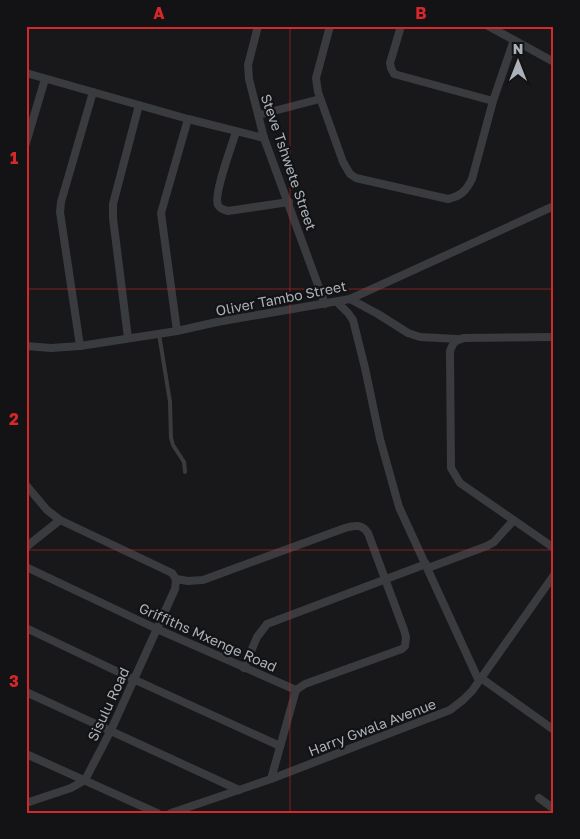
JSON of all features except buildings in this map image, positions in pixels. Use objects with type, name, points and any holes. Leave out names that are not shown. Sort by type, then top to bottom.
[{"type":"street","name":"Steve Tshwete Street","points":[[258,26],[248,65],[258,115],[264,138],[325,304]]},
{"type":"street","points":[[401,26],[390,62],[394,74],[493,101]]},
{"type":"street","points":[[488,26],[554,62]]},
{"type":"street","points":[[328,27],[316,78],[320,99],[350,174],[356,178],[448,199],[459,196],[467,189],[493,101],[514,40]]},
{"type":"street","points":[[26,73],[188,119],[264,138]]},
{"type":"street","points":[[26,143],[45,79]]},
{"type":"street","points":[[80,346],[60,212],[61,202],[93,92]]},
{"type":"street","points":[[258,115],[320,99]]},
{"type":"street","points":[[128,338],[113,218],[113,204],[140,105]]},
{"type":"street","points":[[178,331],[161,213],[188,119]]},
{"type":"street","points":[[236,132],[219,188],[218,205],[228,211],[288,202]]},
{"type":"street","name":"Oliver Tambo Street","points":[[26,346],[51,348],[80,346],[178,331],[217,322],[350,299],[554,206]]},
{"type":"street","points":[[350,299],[408,333],[420,337],[457,339],[554,337]]},
{"type":"street","points":[[338,302],[353,320],[391,481],[400,507],[440,600],[480,679],[554,730]]},
{"type":"street","points":[[457,339],[450,351],[451,468],[460,483],[554,548]]},
{"type":"street","points":[[26,485],[47,510],[60,520],[172,573],[176,579],[188,581],[204,580],[345,528],[359,526],[365,528],[406,637],[405,646],[402,649],[306,684],[296,690],[271,778]]},
{"type":"street","points":[[26,548],[60,520]]},
{"type":"street","points":[[244,668],[257,637],[267,624],[384,579],[486,546],[494,542],[513,521]]},
{"type":"street","name":"Griffiths Mxenge Road","points":[[26,568],[157,629],[296,690]]},
{"type":"street","name":"Harry Gwala Avenue","points":[[171,813],[239,790],[450,710],[463,700],[480,679],[554,575]]},
{"type":"street","name":"Sisulu Road","points":[[85,780],[111,730],[157,629],[175,589],[176,579]]},
{"type":"street","points":[[26,628],[280,746]]},
{"type":"street","points":[[26,692],[239,790]]},
{"type":"street","points":[[26,754],[157,813]]},
{"type":"street","points":[[26,803],[71,788],[85,780]]},
{"type":"street","points":[[539,798],[554,809]]},
{"type":"lane","points":[[159,334],[170,402],[171,438],[173,445],[184,462],[185,472]]}]
